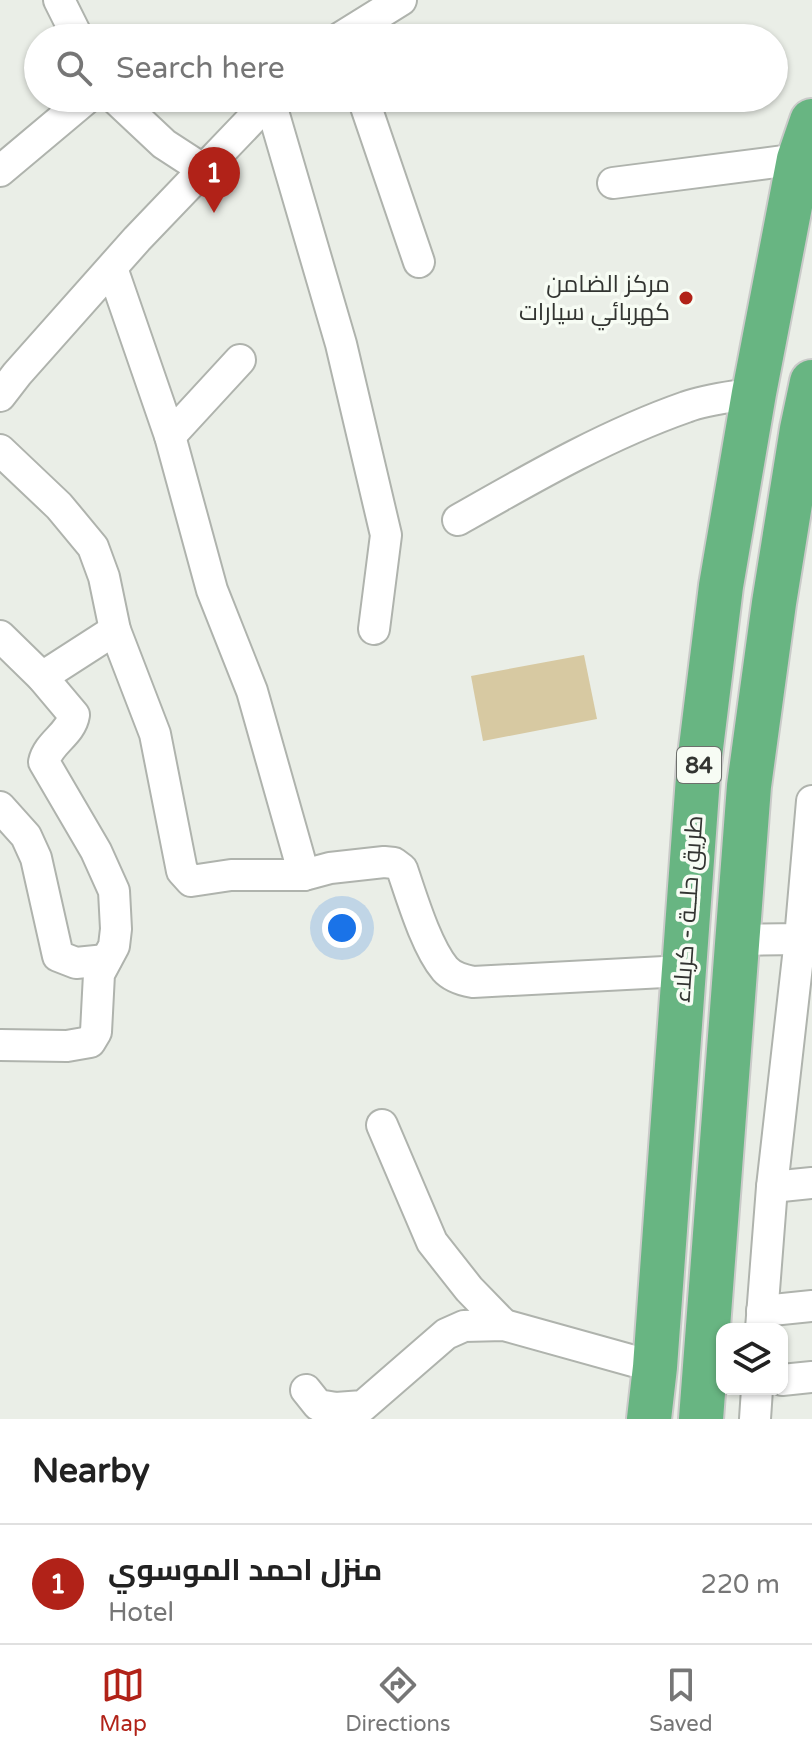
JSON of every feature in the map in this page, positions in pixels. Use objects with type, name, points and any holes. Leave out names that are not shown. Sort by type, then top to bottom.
[{"type":"highway","name":"طريق حلــة - كربلاء","points":[[649,1419],[699,764],[721,586],[754,393],[806,140]]},
{"type":"highway","name":"84","points":[[701,1419],[753,755],[774,603],[812,382]]},
{"type":"street","points":[[59,0],[71,24]]},
{"type":"street","points":[[360,24],[393,2]]},
{"type":"street","points":[[0,171],[70,112]]},
{"type":"street","points":[[130,112],[164,144],[204,170]]},
{"type":"street","points":[[0,396],[112,268],[259,112]]},
{"type":"street","points":[[275,112],[341,344],[386,535],[374,629]]},
{"type":"street","points":[[368,112],[419,262]]},
{"type":"street","points":[[613,183],[806,140]]},
{"type":"street","points":[[112,268],[170,436],[212,590],[252,691],[304,875]]},
{"type":"street","points":[[170,436],[240,360]]},
{"type":"street","points":[[458,520],[533,477],[609,439],[689,406],[754,393]]},
{"type":"street","points":[[0,450],[59,506],[93,547],[104,577],[115,630],[155,734],[182,871],[191,881],[231,875],[304,875],[330,868],[394,863],[402,869],[432,947],[446,970],[459,979],[473,982],[683,971]]},
{"type":"street","points":[[42,677],[115,630]]},
{"type":"street","points":[[0,636],[42,677],[74,715],[69,728],[45,755],[44,762],[96,851],[114,891],[115,938],[99,974],[96,1032],[90,1042],[67,1046],[0,1045]]},
{"type":"street","points":[[812,801],[806,938],[772,1187],[761,1320],[812,1306]]},
{"type":"street","points":[[0,807],[26,836],[36,858],[58,956],[76,963],[106,960]]},
{"type":"street","points":[[737,940],[806,938]]},
{"type":"street","points":[[382,1125],[432,1242],[469,1289],[504,1325]]},
{"type":"street","points":[[772,1187],[812,1183]]},
{"type":"street","points":[[306,1390],[318,1405],[336,1408],[363,1406],[446,1334],[464,1326],[504,1325],[655,1367]]},
{"type":"street","points":[[788,1379],[812,1377]]},
{"type":"street","points":[[755,1419],[757,1395]]},
{"type":"shaded area","points":[[584,655],[597,719],[483,741],[471,676]]},
{"type":"place","name":"منزل احمد الموسوي","points":[[214,213]]},
{"type":"place","name":"مركز الضامن كهربائي سيارات","points":[[686,298]]}]
